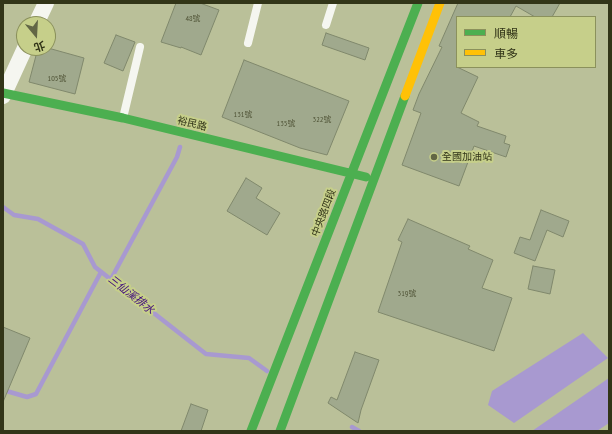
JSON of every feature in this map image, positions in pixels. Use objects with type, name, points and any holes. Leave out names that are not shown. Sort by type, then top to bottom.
[{"type":"street","points":[[40,16],[46,3]]},
{"type":"street","name":"中央路四段","points":[[251,431],[418,3]]},
{"type":"street","points":[[280,431],[440,3]]},
{"type":"street","points":[[3,94],[21,56]]},
{"type":"street","name":"裕民路","points":[[3,94],[123,118],[374,179]]},
{"type":"lane","points":[[248,44],[258,3]]},
{"type":"lane","points":[[326,25],[333,3]]},
{"type":"lane","points":[[123,118],[140,47]]},
{"type":"shaded area","points":[[583,333],[608,358],[514,423],[488,405],[492,391]]},
{"type":"shaded area","points":[[609,378],[609,423],[597,431],[532,431]]},
{"type":"building","points":[[176,3],[200,3],[219,10],[201,55],[181,47],[161,42]]},
{"type":"building","points":[[458,3],[560,3],[553,16],[533,16],[516,6],[511,16],[456,16],[456,68],[478,77],[461,113],[479,122],[477,126],[506,136],[504,143],[510,145],[506,157],[474,146],[459,186],[402,165],[421,113],[413,110],[419,94],[442,47],[439,46]]},
{"type":"building","points":[[326,33],[369,48],[365,60],[322,45]]},
{"type":"building","points":[[116,35],[135,42],[123,71],[104,63]]},
{"type":"building","points":[[56,50],[84,58],[75,94],[29,82],[36,56],[56,56]]},
{"type":"building","points":[[244,60],[349,101],[327,155],[300,148],[222,117]]},
{"type":"building","points":[[246,178],[262,188],[256,198],[280,213],[267,235],[227,211]]},
{"type":"building","points":[[541,210],[569,221],[563,237],[547,230],[535,261],[514,253],[520,237],[530,240]]},
{"type":"building","points":[[408,219],[470,246],[468,249],[493,260],[482,288],[512,298],[494,351],[378,312],[402,242],[398,240]]},
{"type":"building","points":[[533,266],[555,270],[550,294],[528,289]]},
{"type":"building","points":[[3,327],[30,338],[3,402]]},
{"type":"building","points":[[355,352],[379,360],[361,410],[358,423],[328,403],[331,397],[337,400]]},
{"type":"building","points":[[191,404],[208,410],[201,431],[181,431]]},
{"type":"waterway","points":[[111,279],[177,157],[180,147]]},
{"type":"waterway","name":"三仙溪排水","points":[[3,207],[14,215],[38,219],[83,244],[95,267],[206,354],[249,358],[267,371]]},
{"type":"waterway","points":[[3,390],[27,397],[36,394],[101,272]]},
{"type":"waterway","name":"三仙溪排水","points":[[352,427],[359,431]]},
{"type":"traffic: fast","points":[[251,431],[418,3]]},
{"type":"traffic: fast","points":[[3,93],[123,118],[366,177]]},
{"type":"traffic: fast","points":[[280,431],[405,96]]},
{"type":"traffic: slow","points":[[405,96],[440,3]]},
{"type":"place","name":"全國加油站","points":[[434,157]]}]
